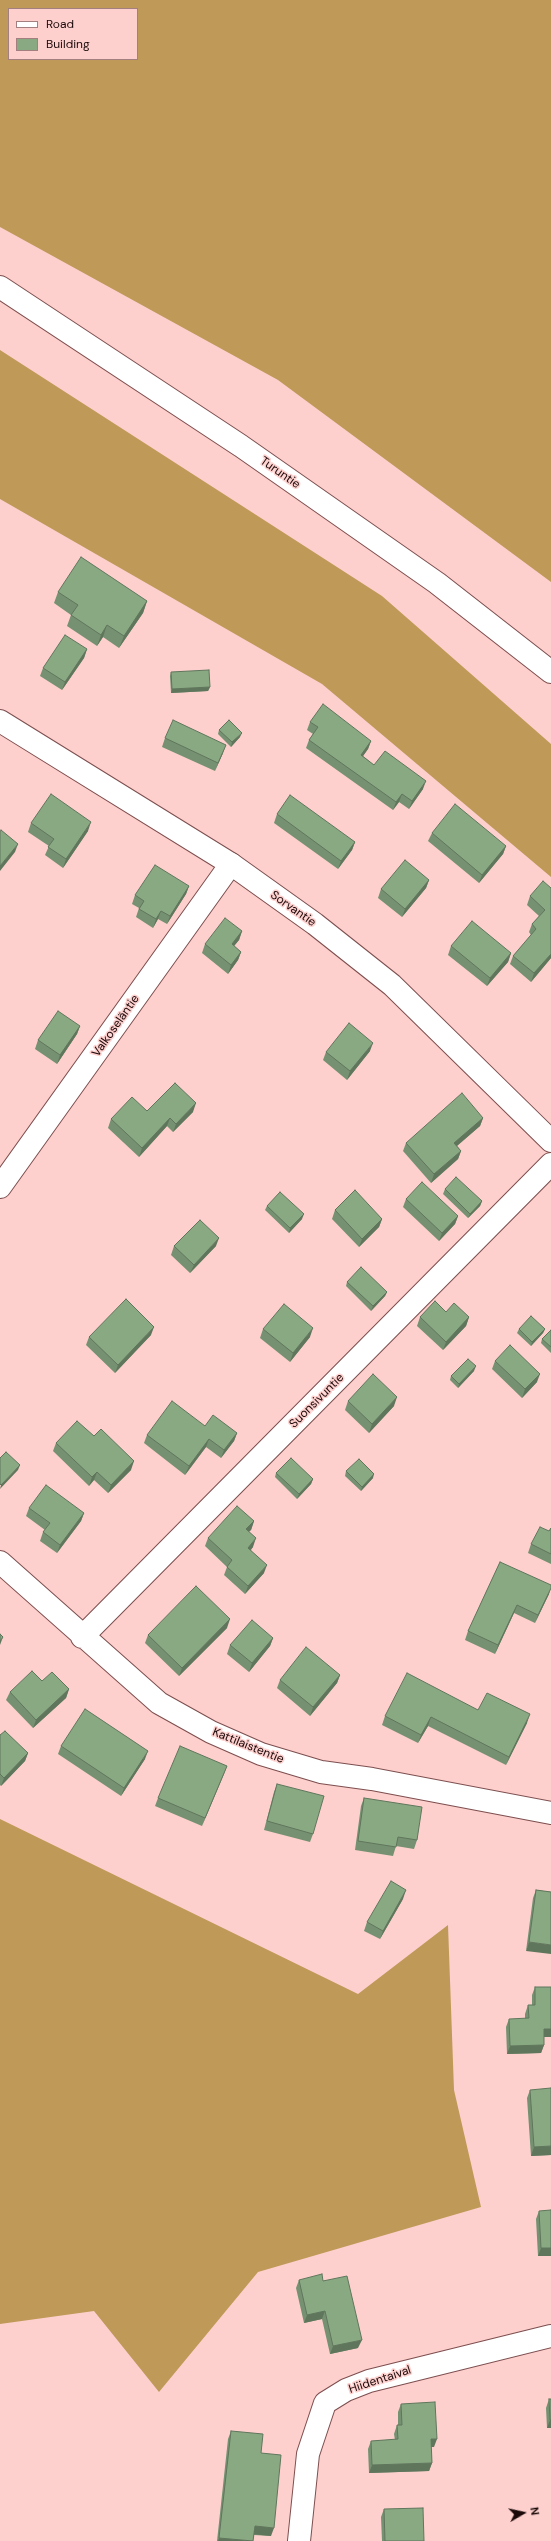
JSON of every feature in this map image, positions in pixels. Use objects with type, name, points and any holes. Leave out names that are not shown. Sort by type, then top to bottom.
[{"type":"main road","name":"Turuntie","points":[[0,287],[254,456],[437,583],[551,672]]},
{"type":"main road","name":"Sorvantie","points":[[0,721],[231,864],[315,924],[392,985],[551,1141]]},
{"type":"main road","name":"Valkoseläntie","points":[[0,1187],[231,864]]},
{"type":"main road","name":"Suonsivuntie","points":[[82,1637],[551,1164]]},
{"type":"main road","name":"Kattilaistentie","points":[[0,1562],[82,1637],[158,1703],[211,1732],[261,1754],[321,1772],[372,1779],[551,1813]]},
{"type":"main road","name":"Hiidentaival","points":[[299,2541],[308,2454],[325,2403],[346,2390],[370,2381],[551,2336]]},
{"type":"shaded area","points":[[0,0],[551,0],[551,582],[278,380],[0,227]]},
{"type":"shaded area","points":[[0,350],[382,596],[551,744],[551,877],[322,684],[0,499]]},
{"type":"shaded area","points":[[0,1819],[358,1994],[448,1925],[454,2090],[481,2207],[258,2272],[159,2392],[94,2311],[0,2324]]},
{"type":"building","points":[[81,557],[147,601],[124,636],[107,625],[101,635],[71,615],[78,605],[58,592]]},
{"type":"building","points":[[65,635],[87,649],[65,682],[43,668]]},
{"type":"building","points":[[209,670],[210,687],[172,689],[171,672]]},
{"type":"building","points":[[323,704],[371,741],[361,755],[374,765],[385,751],[426,781],[412,801],[402,794],[396,802],[309,740],[318,727],[310,722]]},
{"type":"building","points":[[173,720],[226,745],[218,763],[165,738]]},
{"type":"building","points":[[229,720],[242,733],[232,742],[219,730]]},
{"type":"building","points":[[51,794],[91,822],[66,859],[48,847],[54,839],[31,823]]},
{"type":"building","points":[[290,795],[355,842],[341,861],[277,814]]},
{"type":"building","points":[[455,804],[506,846],[482,875],[432,833]]},
{"type":"building","points":[[1,830],[18,844],[0,866],[0,832]]},
{"type":"building","points":[[405,860],[429,880],[405,909],[381,889]]},
{"type":"building","points":[[155,865],[189,886],[170,916],[161,911],[156,919],[139,909],[144,901],[135,895]]},
{"type":"building","points":[[543,881],[551,888],[551,954],[534,973],[513,956],[536,929],[532,924],[545,910],[530,896]]},
{"type":"building","points":[[225,918],[242,931],[232,944],[241,952],[231,965],[205,944]]},
{"type":"building","points":[[472,921],[511,953],[490,978],[451,946]]},
{"type":"building","points":[[58,1011],[80,1026],[60,1055],[38,1040]]},
{"type":"building","points":[[349,1023],[373,1043],[350,1071],[326,1052]]},
{"type":"building","points":[[175,1083],[196,1103],[176,1124],[170,1118],[142,1148],[111,1119],[132,1097],[147,1111]]},
{"type":"building","points":[[462,1093],[483,1118],[454,1143],[461,1151],[434,1174],[406,1143]]},
{"type":"building","points":[[456,1177],[482,1201],[470,1214],[445,1189]]},
{"type":"building","points":[[422,1182],[458,1216],[442,1233],[406,1199]]},
{"type":"building","points":[[355,1190],[382,1219],[362,1239],[335,1210]]},
{"type":"building","points":[[280,1192],[304,1214],[290,1228],[267,1206]]},
{"type":"building","points":[[200,1220],[219,1238],[194,1265],[174,1246]]},
{"type":"building","points":[[361,1267],[387,1292],[373,1306],[347,1282]]},
{"type":"building","points":[[126,1299],[154,1327],[118,1365],[89,1337]]},
{"type":"building","points":[[435,1301],[446,1312],[454,1303],[469,1317],[446,1342],[420,1317]]},
{"type":"building","points":[[284,1304],[313,1328],[293,1353],[263,1329]]},
{"type":"building","points":[[531,1316],[545,1329],[532,1342],[519,1329]]},
{"type":"building","points":[[551,1330],[551,1347],[542,1339]]},
{"type":"building","points":[[510,1345],[540,1374],[525,1389],[495,1361]]},
{"type":"building","points":[[468,1359],[476,1366],[459,1384],[451,1376]]},
{"type":"building","points":[[373,1374],[397,1397],[372,1424],[348,1401]]},
{"type":"building","points":[[172,1401],[205,1426],[213,1415],[237,1433],[224,1450],[209,1439],[189,1466],[147,1435]]},
{"type":"building","points":[[77,1421],[94,1436],[101,1429],[134,1461],[111,1485],[97,1472],[92,1477],[56,1443]]},
{"type":"building","points":[[6,1452],[20,1465],[1,1485],[0,1458]]},
{"type":"building","points":[[291,1458],[313,1479],[299,1494],[276,1473]]},
{"type":"building","points":[[359,1459],[374,1474],[362,1487],[346,1471]]},
{"type":"building","points":[[46,1485],[84,1513],[60,1545],[43,1532],[50,1523],[29,1508]]},
{"type":"building","points":[[237,1506],[254,1521],[246,1529],[256,1538],[248,1548],[267,1565],[248,1586],[227,1567],[232,1560],[208,1538]]},
{"type":"building","points":[[540,1527],[549,1531],[551,1528],[551,1554],[531,1544]]},
{"type":"building","points":[[500,1562],[551,1585],[551,1588],[538,1615],[517,1605],[498,1645],[468,1631]]},
{"type":"building","points":[[196,1586],[230,1619],[182,1668],[148,1635]]},
{"type":"building","points":[[252,1620],[273,1638],[252,1663],[230,1645]]},
{"type":"building","points":[[0,1634],[3,1637],[0,1641]]},
{"type":"building","points":[[306,1647],[340,1675],[313,1707],[280,1680]]},
{"type":"building","points":[[32,1671],[42,1681],[52,1672],[69,1689],[36,1720],[10,1692]]},
{"type":"building","points":[[407,1673],[478,1710],[487,1693],[530,1714],[509,1757],[431,1717],[421,1735],[385,1716]]},
{"type":"building","points":[[85,1709],[148,1751],[124,1788],[61,1746]]},
{"type":"building","points":[[5,1731],[28,1753],[4,1778],[0,1774],[0,1735]]},
{"type":"building","points":[[180,1746],[227,1766],[205,1818],[158,1798]]},
{"type":"building","points":[[277,1784],[324,1796],[313,1834],[267,1821]]},
{"type":"building","points":[[364,1798],[422,1807],[417,1840],[398,1837],[396,1847],[358,1841]]},
{"type":"building","points":[[391,1881],[406,1890],[383,1931],[367,1922]]},
{"type":"building","points":[[536,1890],[551,1892],[551,1945],[529,1942]]},
{"type":"building","points":[[535,1987],[551,1987],[551,2029],[544,2029],[544,2045],[510,2046],[509,2019],[529,2018],[528,2005],[535,2005]]},
{"type":"building","points":[[551,2088],[551,2146],[534,2147],[530,2090]]},
{"type":"building","points":[[551,2210],[551,2248],[541,2248],[539,2211]]},
{"type":"building","points":[[322,2274],[323,2281],[347,2276],[362,2340],[333,2346],[325,2311],[307,2315],[299,2280]]},
{"type":"building","points":[[549,2399],[551,2399],[551,2420],[550,2420]]},
{"type":"building","points":[[435,2402],[437,2439],[431,2439],[432,2463],[372,2465],[371,2441],[398,2439],[397,2425],[402,2425],[401,2404]]},
{"type":"building","points":[[231,2431],[263,2434],[261,2453],[281,2455],[274,2528],[255,2526],[253,2541],[219,2538]]},
{"type":"building","points":[[423,2508],[424,2541],[385,2541],[384,2509]]}]
